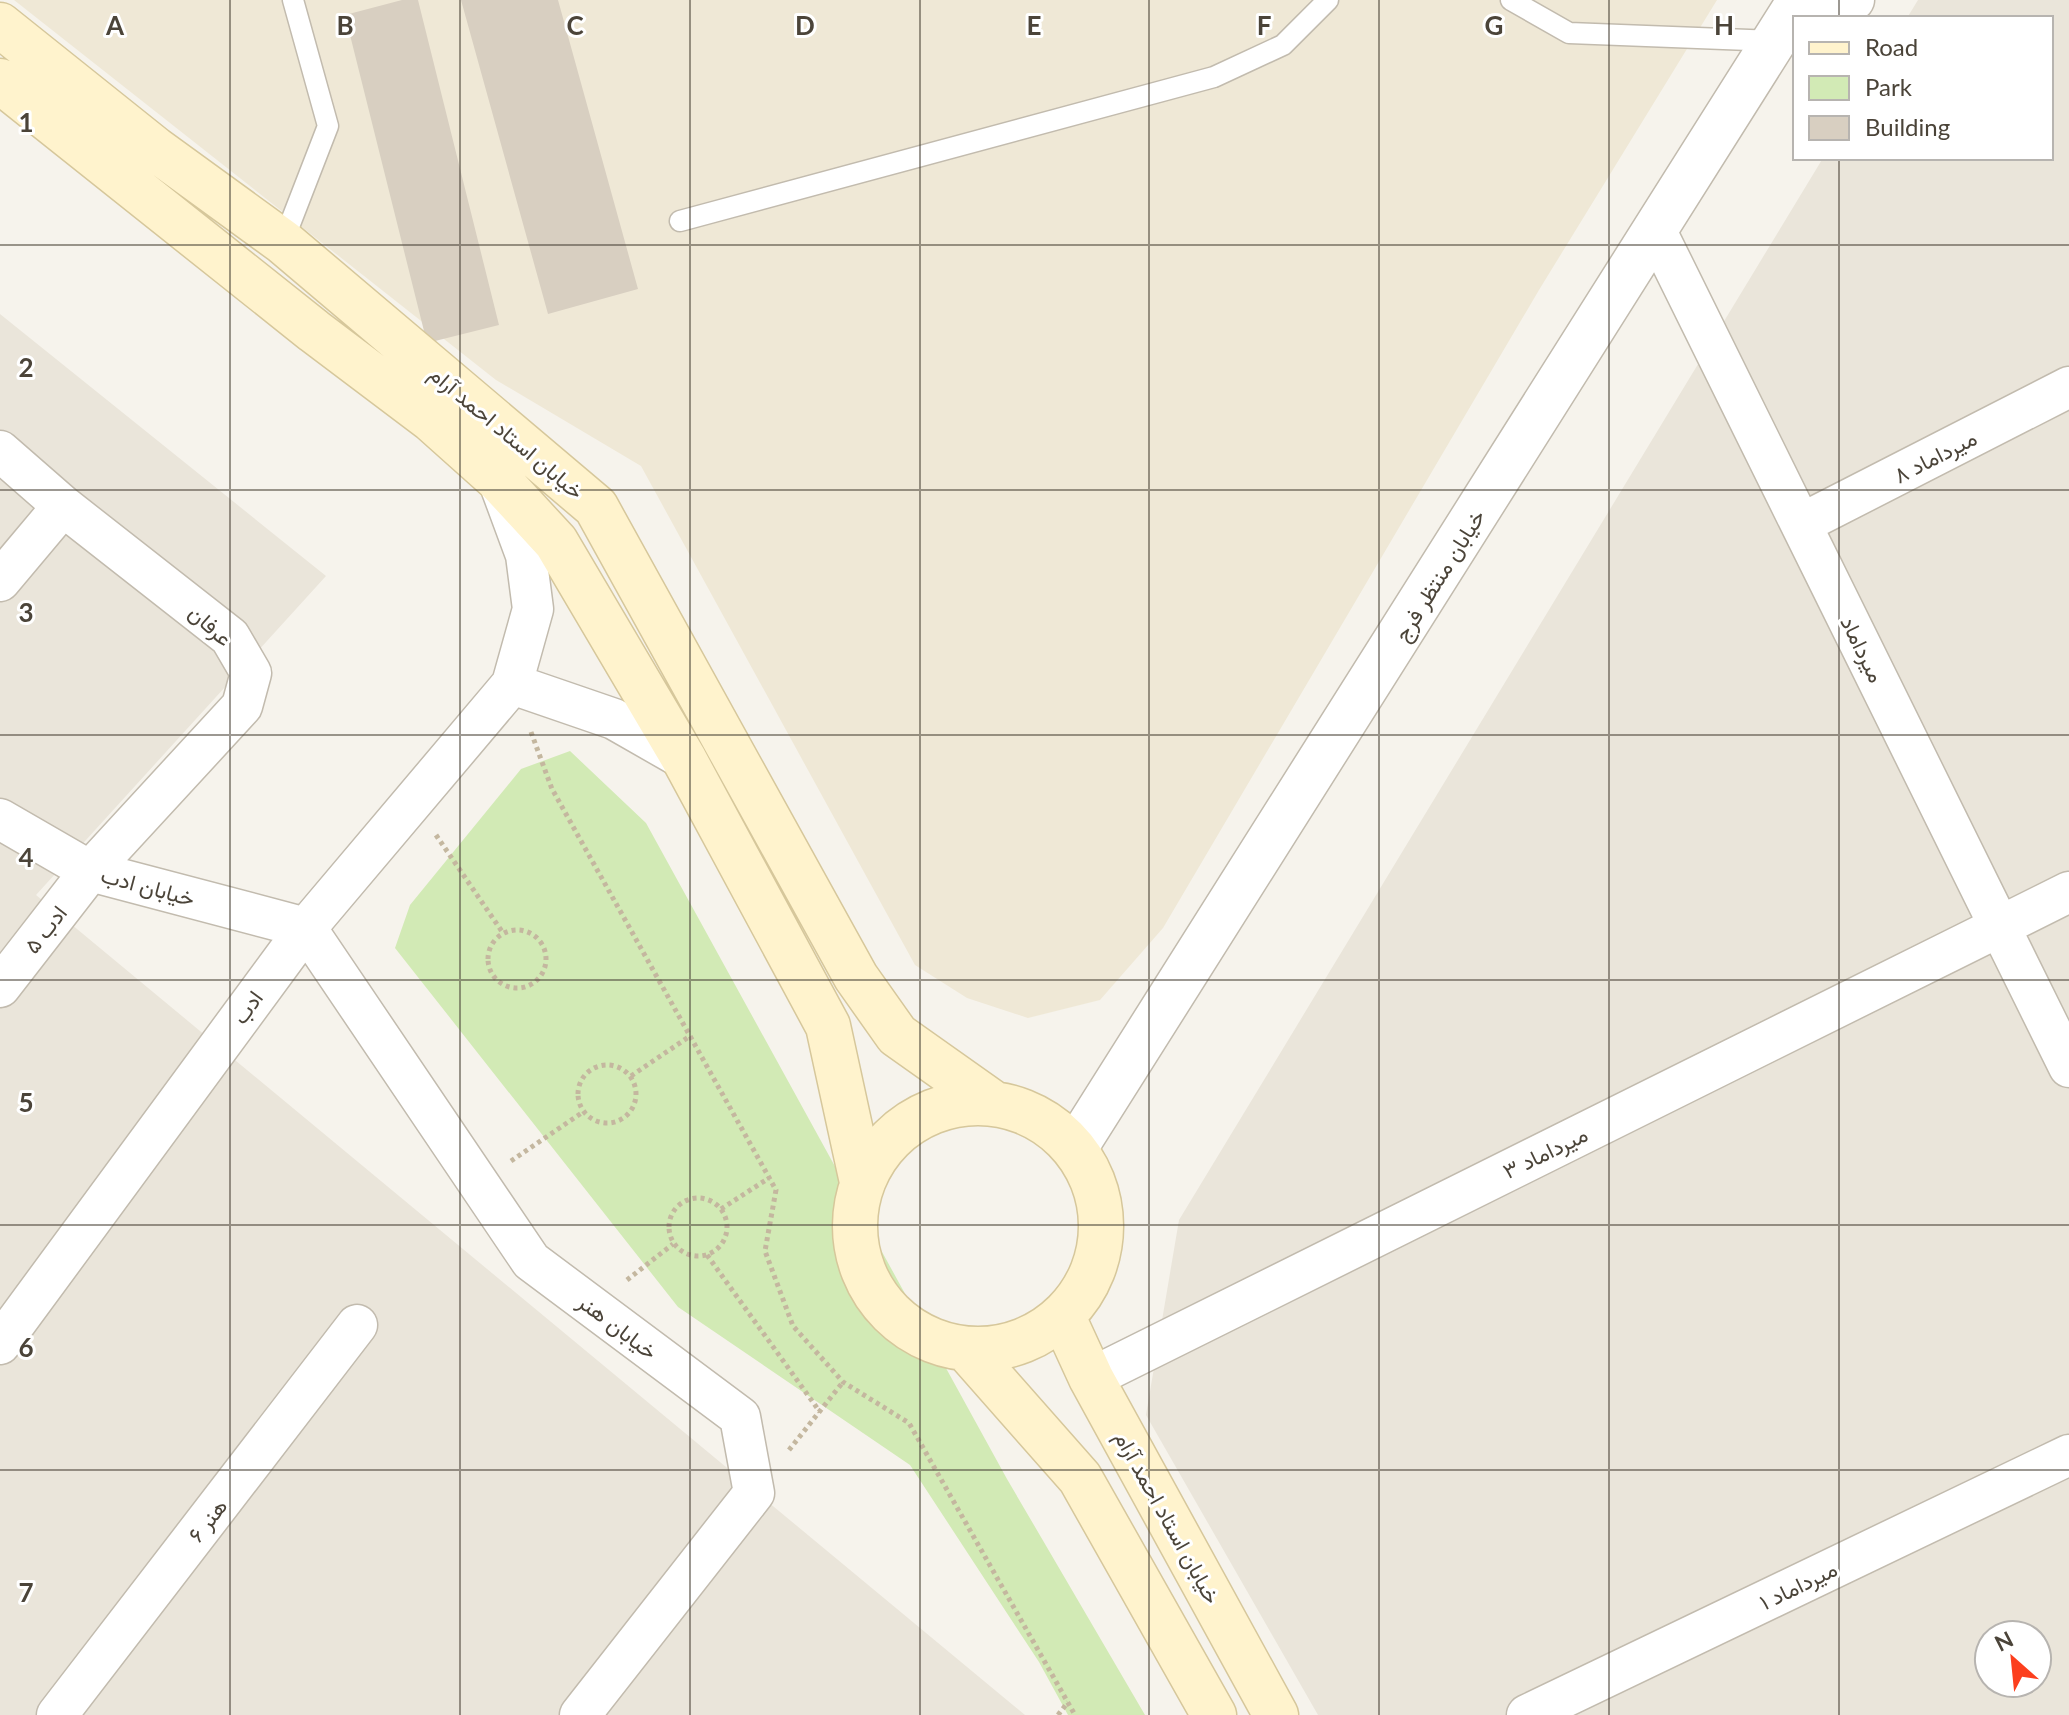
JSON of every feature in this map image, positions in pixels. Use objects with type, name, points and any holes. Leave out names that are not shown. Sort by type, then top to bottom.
[{"type":"main road","name":"خیابان استاد احمد آرام","points":[[0,25],[155,149],[283,242],[596,507],[856,977],[897,1035],[993,1103]]},
{"type":"main road","name":"خیابان استاد احمد آرام","points":[[0,81],[314,331],[432,420],[498,479],[556,542],[684,759],[828,1026],[862,1182]]},
{"type":"main road","points":[[993,1103],[1038,1117],[1075,1148],[1097,1189],[1102,1235],[1091,1280],[1063,1317],[1020,1342],[968,1351],[913,1333],[872,1293],[853,1238],[862,1182],[878,1152],[903,1127],[946,1106],[993,1103]]},
{"type":"main road","name":"خیابان استاد احمد آرام","points":[[1063,1317],[1091,1378],[1276,1715]]},
{"type":"main road","points":[[968,1351],[1080,1478],[1214,1715]]},
{"type":"street","points":[[1823,16],[1854,0]]},
{"type":"street","name":"خیابان منتظر فرج","points":[[1075,1148],[1656,231],[1785,35],[1793,16]]},
{"type":"street","name":"میرداماد","points":[[1656,231],[2069,1067]]},
{"type":"street","name":"میرداماد ۸","points":[[1801,524],[2069,387]]},
{"type":"street","name":"عرفان","points":[[0,451],[63,506],[230,637],[251,673],[242,706],[90,871]]},
{"type":"street","points":[[498,479],[526,555],[533,609],[512,684],[614,719],[684,759]]},
{"type":"street","points":[[0,581],[63,506]]},
{"type":"street","name":"ادب","points":[[0,1344],[306,928],[512,684]]},
{"type":"street","name":"خیابان ادب","points":[[0,819],[90,871],[306,928]]},
{"type":"street","name":"ادب ۵","points":[[0,987],[90,871]]},
{"type":"street","name":"میرداماد ۳","points":[[1091,1378],[2069,892]]},
{"type":"street","name":"خیابان هنر","points":[[306,928],[531,1261],[740,1417],[754,1493]]},
{"type":"street","name":"هنر ۶","points":[[57,1715],[357,1325]]},
{"type":"street","name":"میرداماد ۱","points":[[1527,1715],[2069,1455]]},
{"type":"street","points":[[580,1715],[754,1493]]},
{"type":"lane","points":[[283,242],[328,126],[293,0]]},
{"type":"lane","points":[[680,221],[1214,77],[1283,45],[1328,0]]},
{"type":"lane","points":[[1511,0],[1569,33],[1785,35]]},
{"type":"path","points":[[512,684],[552,789],[776,1190],[765,1251],[793,1326],[843,1382],[909,1423],[1075,1715]]},
{"type":"path","points":[[413,802],[503,933]]},
{"type":"path","points":[[523,930],[540,941],[547,960],[539,979],[521,988],[501,985],[488,969],[489,948],[503,933],[523,930]]},
{"type":"path","points":[[631,1076],[690,1036]]},
{"type":"path","points":[[598,1066],[616,1066],[631,1076],[637,1093],[632,1111],[617,1122],[599,1122],[583,1112],[578,1094],[583,1077],[598,1066]]},
{"type":"path","points":[[479,1183],[583,1112]]},
{"type":"path","points":[[721,1209],[769,1178]]},
{"type":"path","points":[[707,1198],[721,1209],[727,1226],[722,1244],[707,1255],[688,1255],[673,1244],[668,1227],[674,1210],[688,1199],[707,1198]]},
{"type":"path","points":[[593,1307],[673,1244]]},
{"type":"path","points":[[707,1255],[820,1412]]},
{"type":"path","points":[[754,1493],[843,1382]]},
{"type":"path","points":[[1058,1715],[1068,1702]]},
{"type":"shaded area","points":[[14,0],[1717,0],[1539,290],[1163,928],[1100,1000],[1028,1018],[967,998],[915,965],[641,466],[496,380]]},
{"type":"shaded area","points":[[1918,0],[2069,0],[2069,1715],[1318,1715],[1146,1415],[1179,1220],[1822,160],[2053,160],[2053,16],[1908,16]]},
{"type":"shaded area","points":[[0,314],[326,576],[36,895],[1025,1715],[0,1715]]},
{"type":"green space","points":[[570,751],[646,823],[1007,1479],[1145,1715],[1068,1715],[1039,1662],[910,1465],[678,1307],[395,948],[410,905],[521,769]]},
{"type":"building","points":[[402,0],[418,0],[499,325],[427,343],[345,15]]},
{"type":"building","points":[[461,0],[558,0],[638,289],[548,314]]}]
